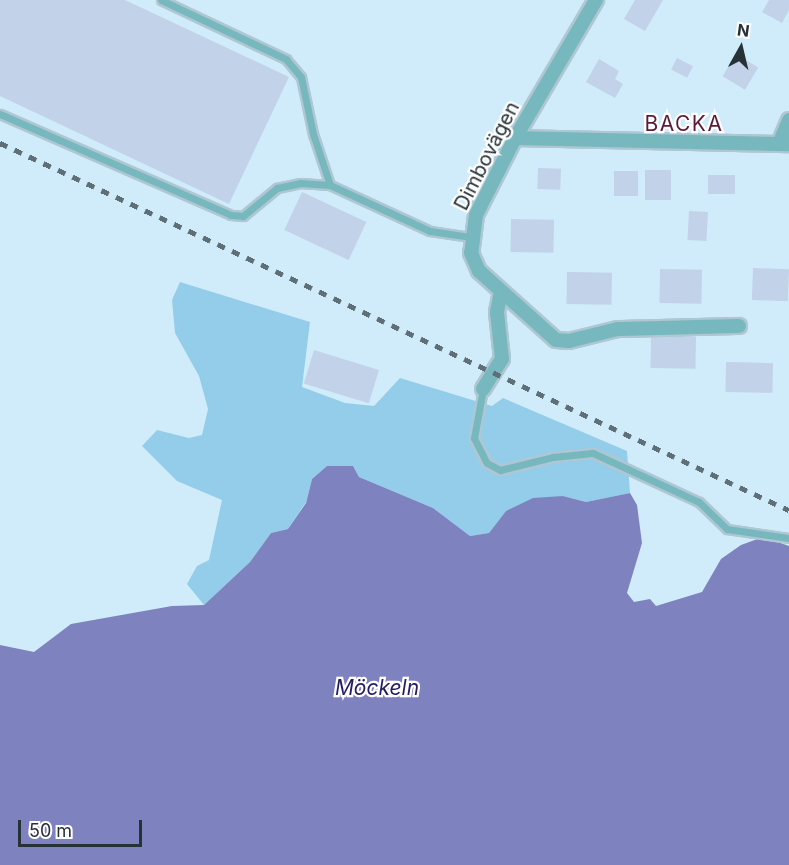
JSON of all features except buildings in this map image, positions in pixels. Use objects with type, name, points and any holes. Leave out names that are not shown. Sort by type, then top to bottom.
[{"type":"street","name":"Dimbovägen","points":[[596,0],[515,138],[476,215],[470,237],[471,253],[479,272],[556,340],[569,341],[618,329],[739,326]]},
{"type":"street","points":[[515,138],[784,144],[789,120]]},
{"type":"street","points":[[483,389],[502,359],[497,312],[501,292]]},
{"type":"lane","points":[[161,0],[286,59],[301,77],[313,134],[330,185]]},
{"type":"lane","points":[[0,114],[231,215],[243,216],[277,188],[300,183],[330,185],[430,231],[470,237]]},
{"type":"lane","points":[[483,389],[474,438],[487,464],[500,470],[553,457],[593,453],[699,502],[727,529],[789,538]]},
{"type":"shaded area","points":[[180,282],[310,322],[302,387],[345,403],[374,406],[400,378],[492,406],[503,398],[627,451],[630,493],[586,502],[563,496],[506,511],[489,533],[470,536],[433,508],[359,477],[353,466],[327,466],[312,479],[306,502],[288,529],[271,533],[250,562],[204,605],[187,584],[197,566],[209,560],[222,500],[177,481],[142,446],[157,430],[189,438],[202,435],[208,409],[199,376],[175,333],[172,300]]},
{"type":"water","name":"Möckeln","points":[[327,466],[353,466],[359,477],[433,508],[470,536],[489,533],[506,511],[533,498],[563,496],[586,502],[630,493],[637,505],[642,543],[627,593],[634,602],[650,599],[656,606],[702,592],[721,559],[741,545],[763,537],[789,546],[789,865],[0,865],[0,645],[34,652],[71,624],[172,606],[204,605],[250,562],[271,533],[288,529],[306,503],[312,479]]},
{"type":"railway","points":[[0,143],[789,510]]},
{"type":"district","name":"BACKA","points":[[684,124]]}]
